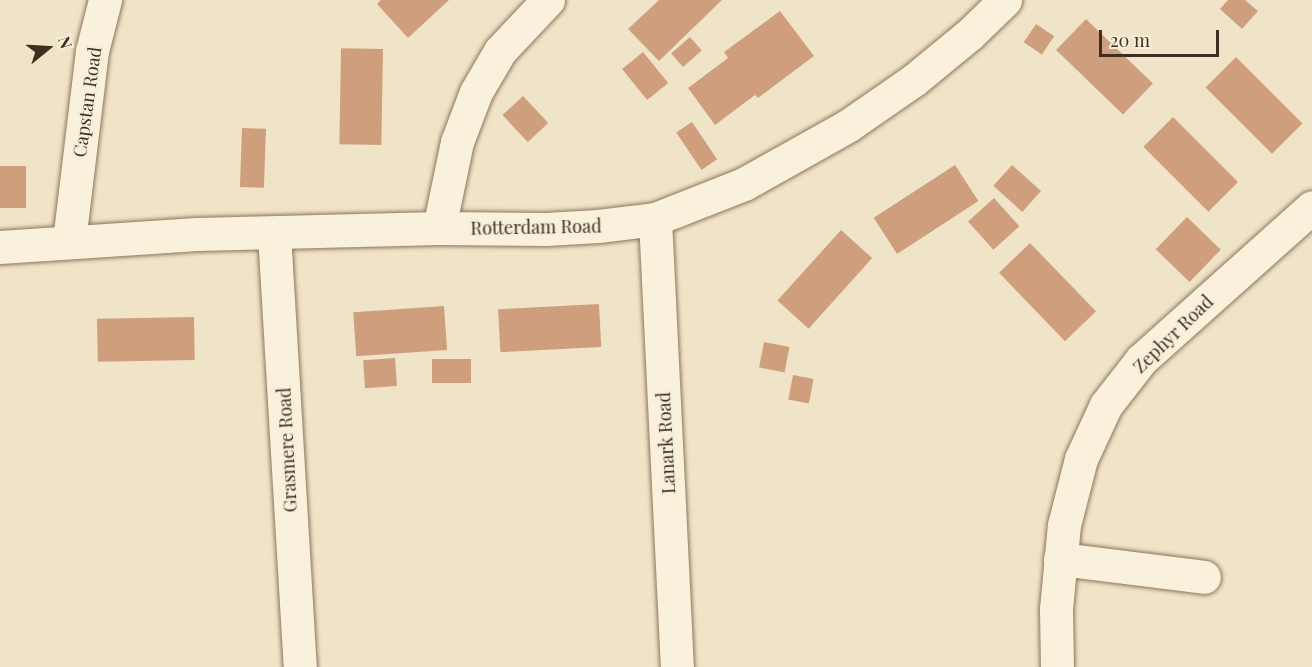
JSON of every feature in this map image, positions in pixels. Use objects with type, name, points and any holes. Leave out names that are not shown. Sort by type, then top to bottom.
[{"type":"street","name":"Capstan Road","points":[[69,241],[93,51],[105,0]]},
{"type":"street","points":[[439,228],[457,142],[476,92],[500,51],[548,0]]},
{"type":"street","name":"Rotterdam Road","points":[[0,247],[69,241],[273,233],[439,228],[556,228],[655,219],[744,184],[849,125],[914,80],[970,34],[1005,0]]},
{"type":"street","name":"Zephyr Road","points":[[1057,667],[1056,609],[1064,525],[1081,459],[1106,405],[1141,360],[1312,207]]},
{"type":"street","name":"Lanark Road","points":[[655,219],[677,667]]},
{"type":"street","name":"Grasmere Road","points":[[273,233],[300,667]]},
{"type":"street","points":[[1060,559],[1204,577]]},
{"type":"building","points":[[381,0],[449,0],[408,38],[377,4]]},
{"type":"building","points":[[659,0],[722,0],[659,61],[628,29]]},
{"type":"building","points":[[1228,0],[1245,0],[1258,11],[1242,29],[1220,9]]},
{"type":"building","points":[[780,11],[814,56],[758,98],[755,95],[715,125],[688,88],[728,58],[724,52]]},
{"type":"building","points":[[1086,19],[1153,84],[1123,115],[1056,50]]},
{"type":"building","points":[[1036,24],[1054,36],[1042,55],[1024,42]]},
{"type":"building","points":[[690,37],[702,51],[683,67],[671,53]]},
{"type":"building","points":[[341,48],[383,49],[381,145],[339,144]]},
{"type":"building","points":[[643,52],[668,83],[647,100],[622,69]]},
{"type":"building","points":[[1236,57],[1302,123],[1272,154],[1206,87]]},
{"type":"building","points":[[523,96],[548,123],[528,142],[503,115]]},
{"type":"building","points":[[1173,117],[1238,182],[1208,212],[1143,147]]},
{"type":"building","points":[[692,122],[717,159],[701,170],[676,133]]},
{"type":"building","points":[[242,128],[266,129],[264,188],[240,187]]},
{"type":"building","points":[[955,165],[978,201],[897,254],[874,218]]},
{"type":"building","points":[[1012,165],[1041,191],[1022,212],[993,186]]},
{"type":"building","points":[[0,166],[26,166],[26,208],[0,208]]},
{"type":"building","points":[[994,198],[1019,226],[993,250],[968,221]]},
{"type":"building","points":[[1187,217],[1221,250],[1190,282],[1156,249]]},
{"type":"building","points":[[841,230],[872,258],[809,329],[777,301]]},
{"type":"building","points":[[1030,243],[1096,311],[1065,341],[999,273]]},
{"type":"building","points":[[599,304],[601,347],[500,352],[498,309]]},
{"type":"building","points":[[444,306],[447,350],[356,356],[353,312]]},
{"type":"building","points":[[194,317],[195,360],[98,362],[97,319]]},
{"type":"building","points":[[764,342],[790,347],[785,372],[759,368]]},
{"type":"building","points":[[395,358],[397,386],[365,388],[363,360]]},
{"type":"building","points":[[432,359],[471,359],[471,383],[432,383]]},
{"type":"building","points":[[793,375],[814,379],[809,404],[788,400]]}]
